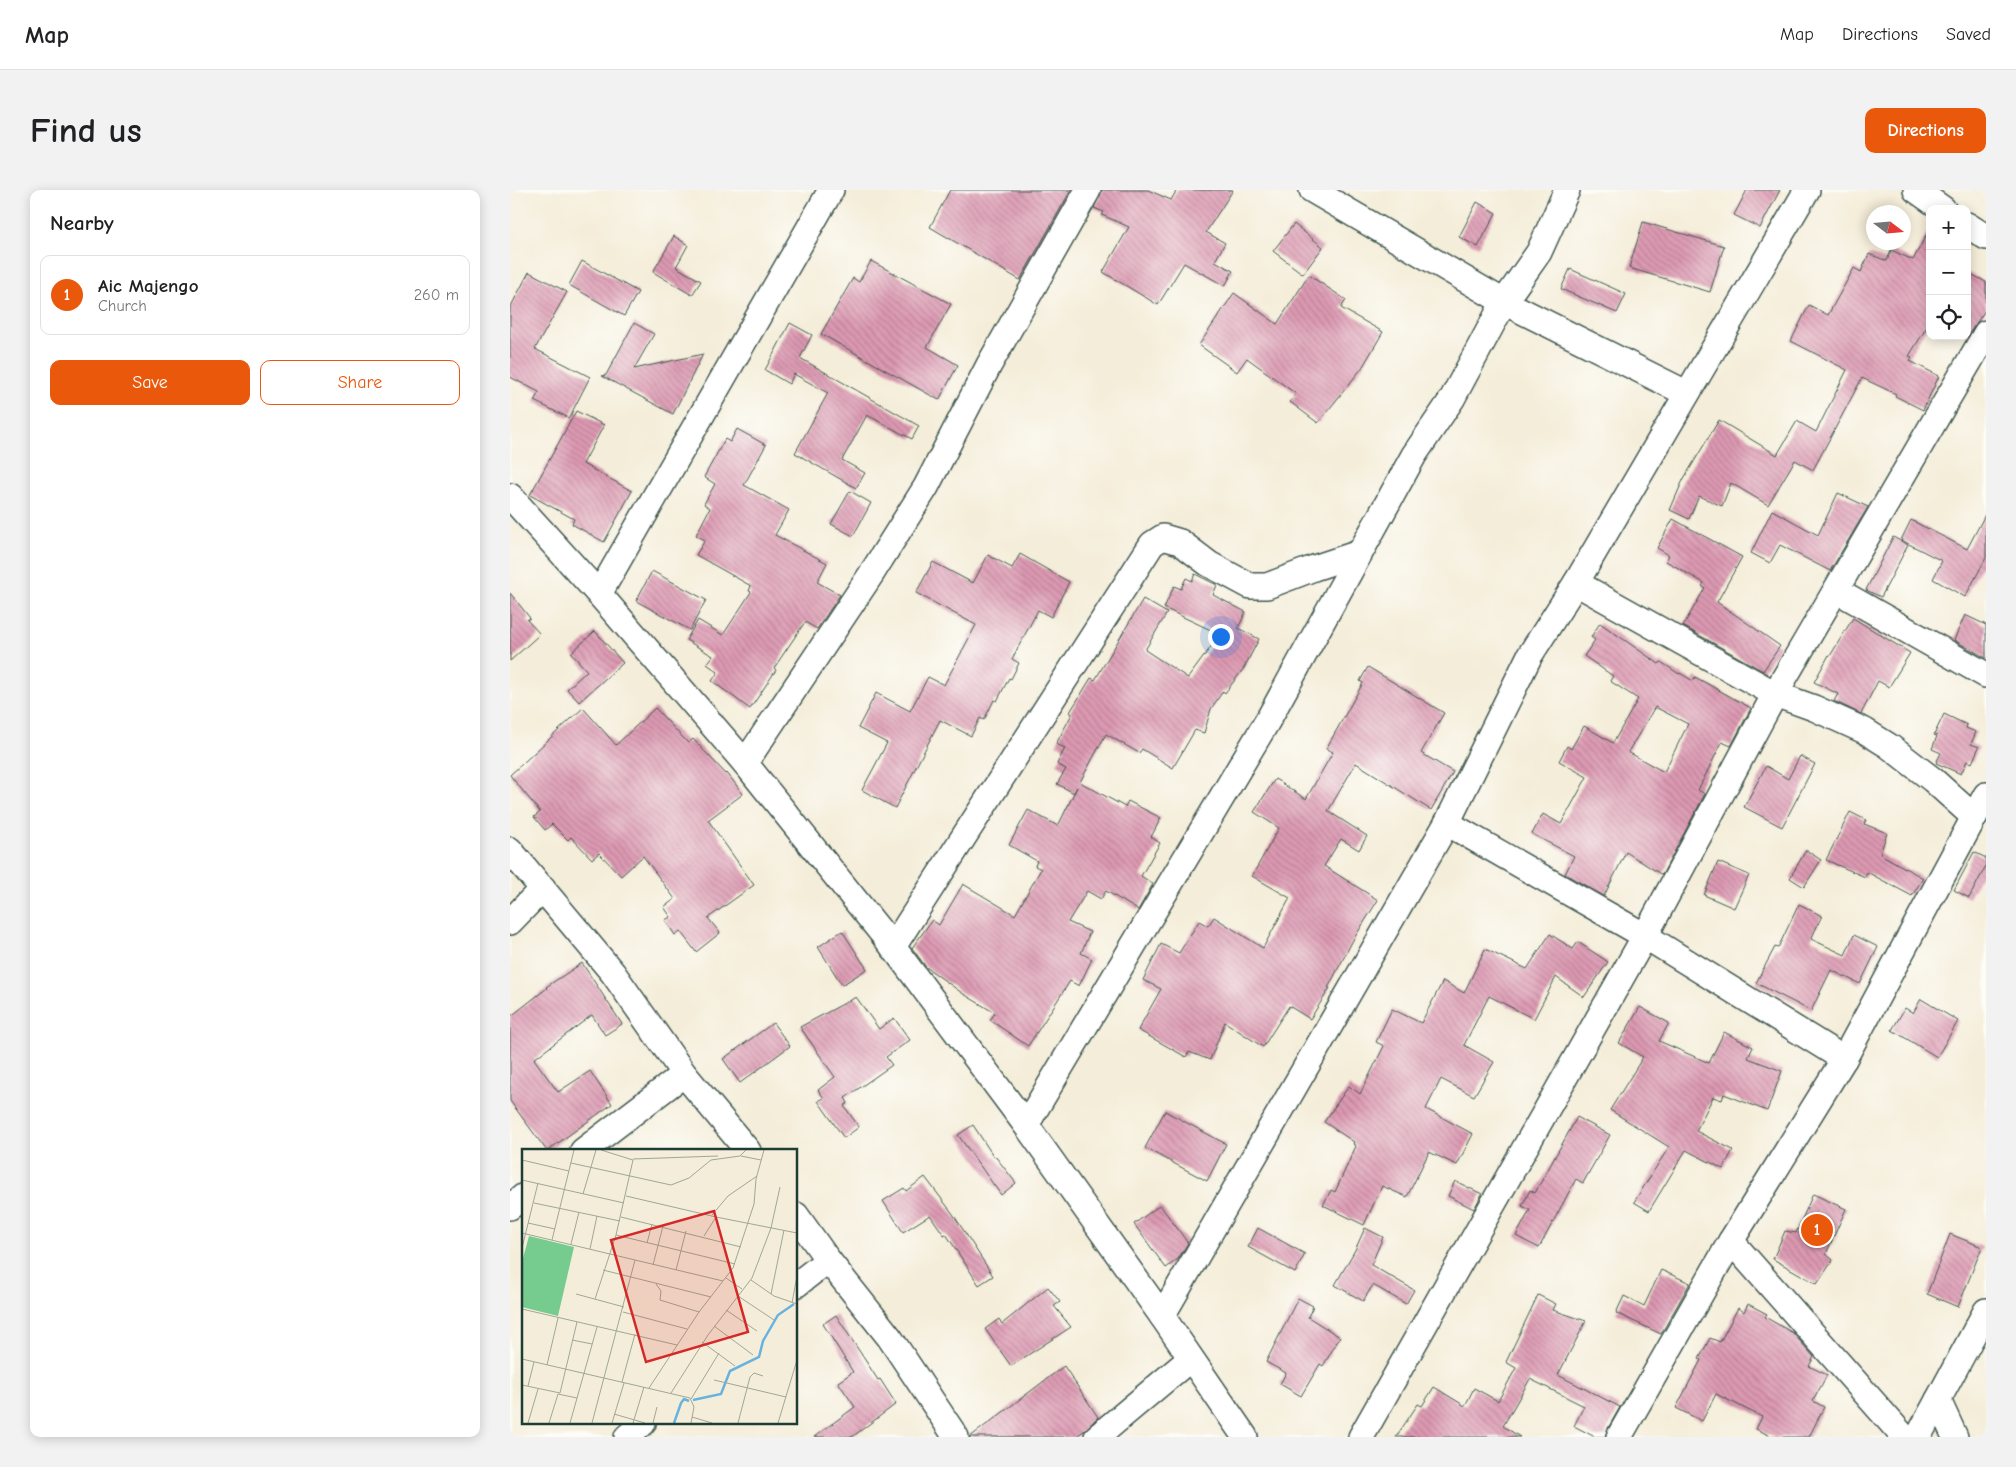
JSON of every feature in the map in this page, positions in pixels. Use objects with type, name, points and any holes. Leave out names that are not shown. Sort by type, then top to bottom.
[{"type":"street","points":[[599,594],[831,190]]},
{"type":"street","points":[[745,764],[870,576],[926,487],[989,366],[1088,190]]},
{"type":"street","points":[[1312,190],[1504,302],[1686,393]]},
{"type":"street","points":[[1026,1125],[1268,720],[1414,455],[1452,399],[1504,302],[1539,252],[1567,190]]},
{"type":"street","points":[[1162,1316],[1447,823],[1530,655],[1576,583],[1807,190]]},
{"type":"street","points":[[1916,190],[1937,205]]},
{"type":"street","points":[[1971,228],[1986,237]]},
{"type":"street","points":[[1361,1437],[1645,936],[1775,694],[1986,333]]},
{"type":"street","points":[[510,496],[599,594],[745,764],[894,947],[1026,1125],[1162,1316],[1245,1437]]},
{"type":"street","points":[[894,947],[1152,544],[1163,538],[1180,542],[1209,564],[1250,586],[1267,586],[1359,553]]},
{"type":"street","points":[[1576,583],[1775,694],[1814,708],[1865,731],[1889,746],[1933,780],[1974,817]]},
{"type":"street","points":[[1836,590],[1986,675]]},
{"type":"street","points":[[1619,1437],[1731,1241],[1844,1059],[1986,795]]},
{"type":"street","points":[[1447,823],[1645,936],[1844,1059]]},
{"type":"street","points":[[510,850],[613,973],[684,1074],[746,1149]]},
{"type":"street","points":[[510,922],[543,888]]},
{"type":"street","points":[[586,1149],[684,1074]]},
{"type":"street","points":[[510,1206],[522,1197]]},
{"type":"street","points":[[798,1218],[828,1260],[890,1338],[956,1437]]},
{"type":"street","points":[[1731,1241],[1904,1437]]},
{"type":"street","points":[[798,1283],[828,1260]]},
{"type":"street","points":[[1918,1437],[1986,1311]]},
{"type":"street","points":[[1096,1437],[1190,1359]]},
{"type":"street","points":[[1938,1400],[1955,1437]]},
{"type":"street","points":[[627,1437],[642,1424]]},
{"type":"building","points":[[950,190],[1071,190],[1020,280],[930,227]]},
{"type":"building","points":[[1102,190],[1148,190],[1171,200],[1177,190],[1233,190],[1206,232],[1225,243],[1215,261],[1233,271],[1225,286],[1184,263],[1158,305],[1103,272],[1129,227],[1102,215],[1104,212],[1094,208]]},
{"type":"building","points":[[1747,190],[1780,190],[1760,228],[1734,215]]},
{"type":"building","points":[[1477,202],[1496,213],[1478,247],[1459,237]]},
{"type":"building","points":[[1643,222],[1724,246],[1710,292],[1629,268]]},
{"type":"building","points":[[1294,224],[1323,247],[1303,274],[1273,251]]},
{"type":"building","points":[[674,236],[688,245],[676,267],[701,281],[692,295],[653,272]]},
{"type":"building","points":[[1926,236],[1926,328],[1909,356],[1912,357],[1910,361],[1939,376],[1923,410],[1895,396],[1896,394],[1862,378],[1813,470],[1795,460],[1768,505],[1731,483],[1722,506],[1699,496],[1689,519],[1670,510],[1683,480],[1719,420],[1777,455],[1797,421],[1816,432],[1847,370],[1791,341],[1809,305],[1828,315],[1854,268],[1861,272],[1869,254],[1887,261],[1891,250],[1913,260]]},
{"type":"building","points":[[582,261],[638,292],[624,316],[569,285]]},
{"type":"building","points":[[871,261],[951,304],[927,347],[958,365],[939,400],[821,334],[853,278],[859,282]]},
{"type":"building","points":[[1570,269],[1626,294],[1617,313],[1561,289]]},
{"type":"building","points":[[529,272],[567,292],[535,349],[590,377],[569,418],[534,401],[539,392],[510,377],[510,308]]},
{"type":"building","points":[[1971,274],[1986,282],[1986,309],[1971,331]]},
{"type":"building","points":[[1309,275],[1346,300],[1341,308],[1383,332],[1362,368],[1318,423],[1290,402],[1296,394],[1247,358],[1237,372],[1199,345],[1234,293],[1277,324]]},
{"type":"building","points":[[634,323],[654,334],[634,369],[703,354],[673,414],[602,376],[606,375]]},
{"type":"building","points":[[790,323],[812,335],[800,358],[919,426],[912,439],[867,415],[842,460],[865,473],[856,488],[795,453],[828,393],[794,374],[789,384],[765,370]]},
{"type":"building","points":[[576,411],[604,425],[583,464],[632,491],[604,542],[572,524],[574,519],[530,495]]},
{"type":"building","points":[[737,429],[766,445],[744,485],[789,510],[775,535],[827,563],[817,582],[840,595],[817,629],[805,622],[774,668],[776,670],[750,709],[712,681],[718,672],[707,664],[713,656],[686,640],[698,620],[723,635],[751,592],[749,591],[751,586],[696,555],[705,540],[696,535],[710,508],[704,504],[715,484],[704,477],[725,439],[730,442]]},
{"type":"building","points":[[850,491],[871,503],[853,536],[831,524]]},
{"type":"building","points":[[1838,493],[1868,507],[1830,571],[1780,545],[1770,563],[1751,553],[1772,510],[1818,535]]},
{"type":"building","points":[[1986,513],[1986,558],[1965,597],[1933,579],[1942,561],[1901,540],[1911,520],[1967,549]]},
{"type":"building","points":[[1673,519],[1742,557],[1717,602],[1780,646],[1763,671],[1683,626],[1705,588],[1702,586],[1704,583],[1666,561],[1669,555],[1657,548]]},
{"type":"building","points":[[1893,537],[1908,545],[1881,597],[1866,590]]},
{"type":"building","points":[[1020,554],[1069,582],[1051,617],[1038,610],[1012,659],[1019,663],[997,701],[994,700],[984,720],[980,718],[971,736],[940,720],[895,808],[862,790],[887,743],[858,728],[876,693],[910,711],[928,677],[944,685],[976,625],[916,593],[933,562],[973,583],[988,555],[1012,568]]},
{"type":"building","points":[[652,571],[706,600],[690,630],[636,601]]},
{"type":"building","points":[[1195,574],[1217,585],[1213,595],[1246,612],[1238,628],[1259,639],[1244,668],[1225,693],[1223,691],[1211,709],[1204,733],[1195,730],[1173,768],[1142,749],[1139,753],[1106,734],[1080,782],[1125,807],[1128,801],[1161,818],[1151,837],[1160,843],[1141,876],[1153,884],[1138,910],[1106,891],[1101,899],[1087,891],[1068,922],[1090,932],[1081,953],[1092,959],[1079,986],[1070,981],[1028,1046],[990,1020],[995,1013],[962,993],[926,967],[912,948],[932,920],[939,925],[963,884],[1015,915],[1041,869],[1035,866],[1037,861],[1009,845],[1028,810],[1058,826],[1077,787],[1074,793],[1057,784],[1066,769],[1057,764],[1065,748],[1056,744],[1072,714],[1070,712],[1091,678],[1095,680],[1143,599],[1167,613],[1145,650],[1188,678],[1216,640],[1212,638],[1215,632],[1164,608],[1174,586],[1181,589],[1186,578],[1192,581]]},
{"type":"building","points":[[510,593],[530,618],[527,620],[540,634],[510,661]]},
{"type":"building","points":[[1965,615],[1986,625],[1986,658],[1954,640]]},
{"type":"building","points":[[1853,618],[1910,653],[1889,687],[1878,681],[1861,714],[1834,701],[1838,694],[1814,682]]},
{"type":"building","points":[[1600,623],[1659,664],[1661,662],[1693,681],[1695,677],[1751,708],[1731,746],[1722,742],[1698,790],[1705,794],[1662,875],[1626,852],[1604,896],[1565,874],[1574,856],[1532,834],[1543,814],[1561,824],[1587,777],[1559,761],[1567,746],[1571,749],[1584,726],[1613,743],[1638,699],[1610,681],[1613,676],[1584,656],[1595,640],[1591,637]],"holes":[[[1655,707],[1688,724],[1664,772],[1628,752]]]},
{"type":"building","points":[[595,631],[623,663],[579,702],[567,689],[587,671],[571,653]]},
{"type":"building","points":[[1368,667],[1444,713],[1421,753],[1453,772],[1431,810],[1356,763],[1328,811],[1367,836],[1359,850],[1341,839],[1324,866],[1378,900],[1353,940],[1328,988],[1330,988],[1310,1019],[1289,1006],[1263,1047],[1225,1022],[1210,1060],[1189,1052],[1186,1057],[1138,1030],[1161,989],[1143,980],[1161,944],[1179,953],[1199,921],[1208,926],[1214,917],[1263,948],[1290,898],[1252,876],[1279,828],[1254,812],[1275,779],[1306,799],[1333,752],[1326,749],[1363,683],[1360,681]]},
{"type":"building","points":[[583,708],[616,745],[655,708],[688,743],[693,739],[727,773],[743,794],[708,820],[754,885],[708,918],[720,933],[696,952],[680,931],[675,935],[665,920],[671,917],[664,907],[675,899],[643,856],[621,876],[599,853],[592,859],[571,837],[568,840],[552,824],[545,830],[534,817],[540,812],[510,775]]},
{"type":"building","points":[[1944,714],[1967,725],[1966,728],[1976,732],[1971,744],[1979,747],[1972,763],[1967,761],[1961,774],[1936,763],[1941,753],[1932,749],[1937,736],[1934,735]]},
{"type":"building","points":[[1800,756],[1815,764],[1782,827],[1744,807],[1766,766],[1788,779]]},
{"type":"building","points":[[1850,812],[1866,820],[1864,824],[1887,833],[1880,854],[1923,878],[1912,896],[1867,872],[1865,877],[1826,860]]},
{"type":"building","points":[[1806,850],[1821,860],[1804,887],[1790,878]]},
{"type":"building","points":[[1974,852],[1986,858],[1986,866],[1969,898],[1954,890]]},
{"type":"building","points":[[1718,862],[1749,875],[1734,908],[1704,895]]},
{"type":"building","points":[[1799,904],[1822,916],[1811,939],[1845,955],[1854,935],[1878,947],[1860,984],[1831,970],[1811,1011],[1756,983],[1775,947],[1778,948]]},
{"type":"building","points":[[842,931],[867,969],[842,985],[818,947]]},
{"type":"building","points":[[1550,934],[1573,949],[1578,942],[1608,962],[1584,997],[1556,977],[1534,1019],[1489,996],[1464,1045],[1494,1062],[1474,1096],[1441,1079],[1426,1109],[1473,1134],[1457,1165],[1429,1152],[1407,1197],[1382,1186],[1364,1225],[1323,1205],[1331,1190],[1335,1192],[1356,1146],[1353,1144],[1354,1142],[1324,1122],[1349,1086],[1360,1094],[1384,1046],[1376,1042],[1392,1009],[1421,1023],[1443,981],[1464,993],[1485,949],[1527,969]]},
{"type":"building","points":[[582,963],[622,1024],[605,1035],[592,1015],[534,1059],[558,1092],[590,1071],[612,1104],[550,1149],[546,1149],[510,1101],[510,1017],[546,987]]},
{"type":"building","points":[[856,997],[879,1029],[894,1018],[910,1040],[886,1057],[892,1065],[845,1098],[848,1103],[844,1106],[859,1127],[844,1138],[818,1101],[824,1098],[818,1090],[835,1077],[800,1027]]},
{"type":"building","points":[[1921,999],[1958,1021],[1937,1057],[1892,1030],[1905,1008],[1913,1013]]},
{"type":"building","points":[[1640,1007],[1669,1023],[1659,1041],[1709,1063],[1724,1032],[1753,1047],[1748,1058],[1782,1071],[1767,1111],[1724,1094],[1722,1100],[1713,1097],[1696,1131],[1733,1150],[1723,1169],[1686,1150],[1649,1211],[1634,1202],[1669,1147],[1610,1110],[1643,1057],[1619,1043]]},
{"type":"building","points":[[773,1023],[790,1046],[740,1083],[723,1059]]},
{"type":"building","points":[[1165,1111],[1226,1144],[1207,1181],[1145,1148]]},
{"type":"building","points":[[1577,1117],[1610,1135],[1583,1183],[1576,1179],[1539,1248],[1516,1236],[1530,1210],[1522,1206],[1530,1190],[1535,1193]]},
{"type":"building","points":[[973,1125],[994,1157],[1016,1183],[1001,1195],[958,1135]]},
{"type":"building","points":[[925,1177],[953,1214],[993,1276],[979,1285],[946,1234],[944,1235],[930,1215],[903,1232],[883,1201],[904,1188],[906,1191]]},
{"type":"building","points":[[1455,1181],[1482,1194],[1474,1209],[1448,1196]]},
{"type":"building","points":[[1813,1194],[1846,1209],[1826,1254],[1833,1260],[1817,1284],[1773,1259],[1785,1231],[1796,1233]]},
{"type":"building","points":[[1160,1205],[1188,1243],[1178,1259],[1166,1268],[1134,1224]]},
{"type":"building","points":[[1258,1228],[1305,1254],[1295,1273],[1248,1247]]},
{"type":"building","points":[[1365,1228],[1383,1237],[1371,1265],[1414,1290],[1406,1304],[1373,1285],[1363,1301],[1335,1285]]},
{"type":"building","points":[[1950,1234],[1982,1247],[1958,1307],[1927,1294]]},
{"type":"building","points":[[1661,1270],[1690,1283],[1661,1334],[1616,1313],[1624,1296],[1644,1306]]},
{"type":"building","points":[[1048,1287],[1060,1302],[1054,1306],[1071,1327],[1011,1366],[985,1329],[999,1319],[1002,1324]]},
{"type":"building","points":[[1538,1295],[1556,1304],[1553,1310],[1586,1321],[1558,1375],[1620,1407],[1605,1437],[1595,1437],[1574,1426],[1584,1406],[1530,1379],[1503,1426],[1520,1437],[1396,1437],[1418,1404],[1422,1406],[1434,1387],[1465,1406],[1474,1388],[1498,1401],[1516,1368],[1506,1362]]},
{"type":"building","points":[[1298,1298],[1313,1306],[1308,1317],[1340,1337],[1323,1366],[1320,1364],[1301,1396],[1280,1384],[1286,1373],[1266,1362]]},
{"type":"building","points":[[1748,1304],[1767,1314],[1765,1317],[1793,1333],[1814,1357],[1809,1366],[1827,1375],[1813,1401],[1824,1407],[1809,1437],[1773,1437],[1756,1429],[1762,1417],[1716,1394],[1702,1421],[1676,1408],[1701,1360],[1699,1359],[1710,1338],[1720,1342],[1738,1308],[1744,1312]]},
{"type":"building","points":[[836,1315],[878,1380],[880,1379],[896,1404],[852,1437],[814,1437],[855,1407],[838,1382],[853,1372],[823,1324]]},
{"type":"building","points":[[1064,1366],[1098,1417],[1084,1431],[1075,1437],[970,1437]]},
{"type":"place","name":"Aic Majengo","points":[[1817,1230]]}]
